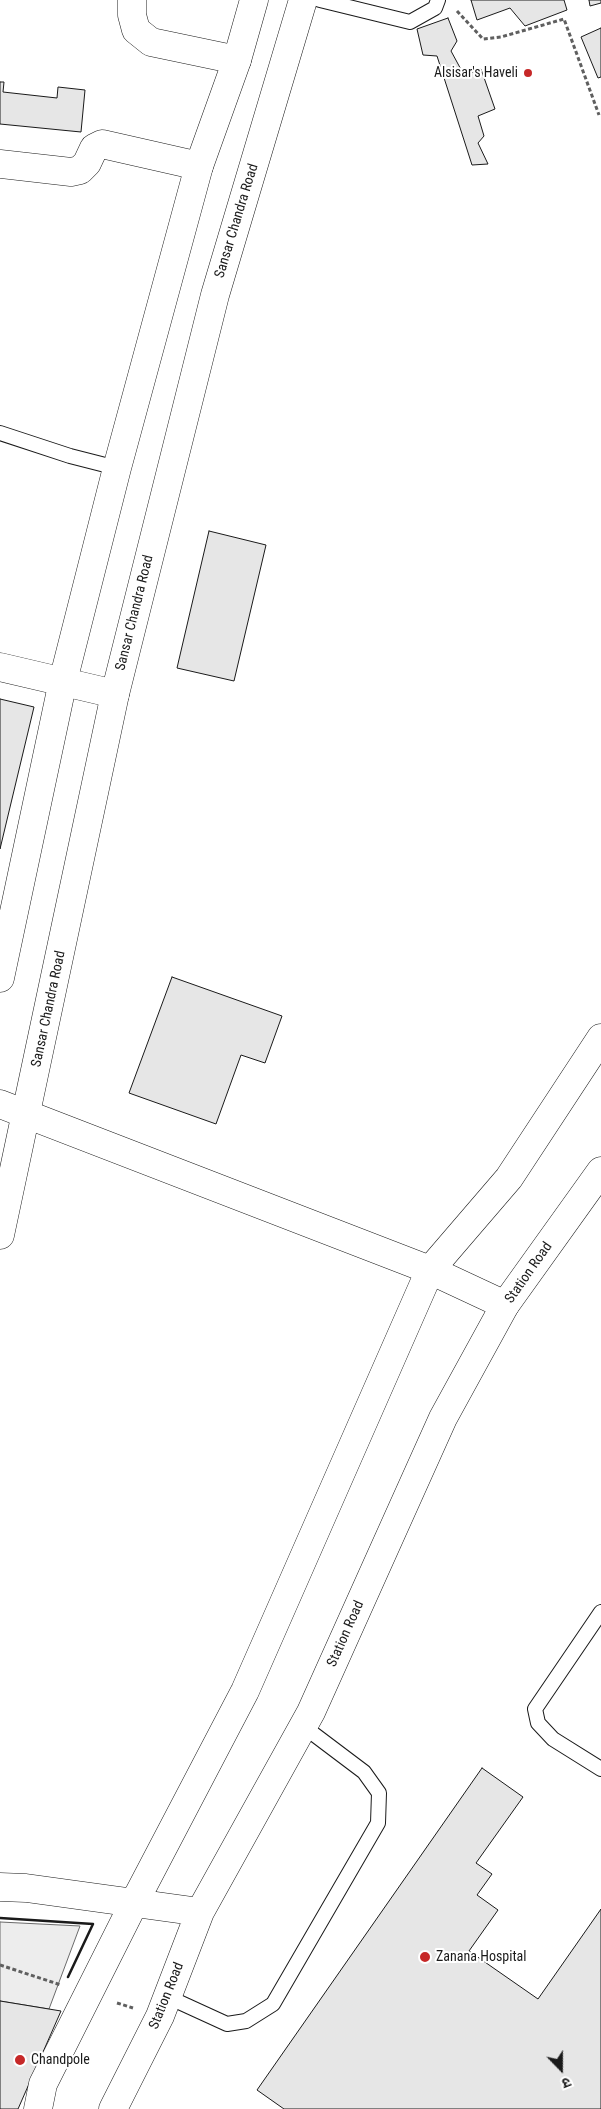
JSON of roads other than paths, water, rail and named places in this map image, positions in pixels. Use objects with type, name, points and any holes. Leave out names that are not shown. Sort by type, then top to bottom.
[{"type":"street","points":[[132,0],[132,15],[136,30],[150,42],[237,60]]},
{"type":"street","points":[[0,978],[63,681],[117,468],[199,166],[237,60],[254,0]]},
{"type":"street","name":"Sansar Chandra Road","points":[[0,1235],[28,1113],[115,694],[215,295],[303,0]]},
{"type":"street","points":[[0,164],[71,172],[80,170],[87,163],[94,148],[102,144],[199,166]]},
{"type":"street","points":[[0,667],[115,694]]},
{"type":"street","points":[[38,2109],[43,2084],[134,1903],[245,1691],[430,1270],[509,1178],[601,1038]]},
{"type":"street","points":[[0,1104],[28,1113],[430,1270],[505,1305]]},
{"type":"street","name":"Station Road","points":[[114,2109],[160,2016],[200,1912],[303,1726],[443,1418],[505,1305],[601,1171]]},
{"type":"street","points":[[0,1887],[26,1888],[200,1912]]},
{"type":"lane","points":[[320,0],[410,22],[435,8],[438,0]]},
{"type":"lane","points":[[0,433],[70,456],[117,468]]},
{"type":"lane","points":[[601,1612],[535,1709],[538,1723],[553,1739],[601,1769]]},
{"type":"lane","points":[[168,1996],[227,2024],[246,2021],[274,2004],[378,1823],[379,1793],[364,1772],[303,1726]]},
{"type":"place","name":"Alsisar's Haveli","points":[[528,73]]},
{"type":"place","name":"Zanana Hospital","points":[[425,1957]]},
{"type":"place","name":"Chandpole","points":[[20,2060]]}]
